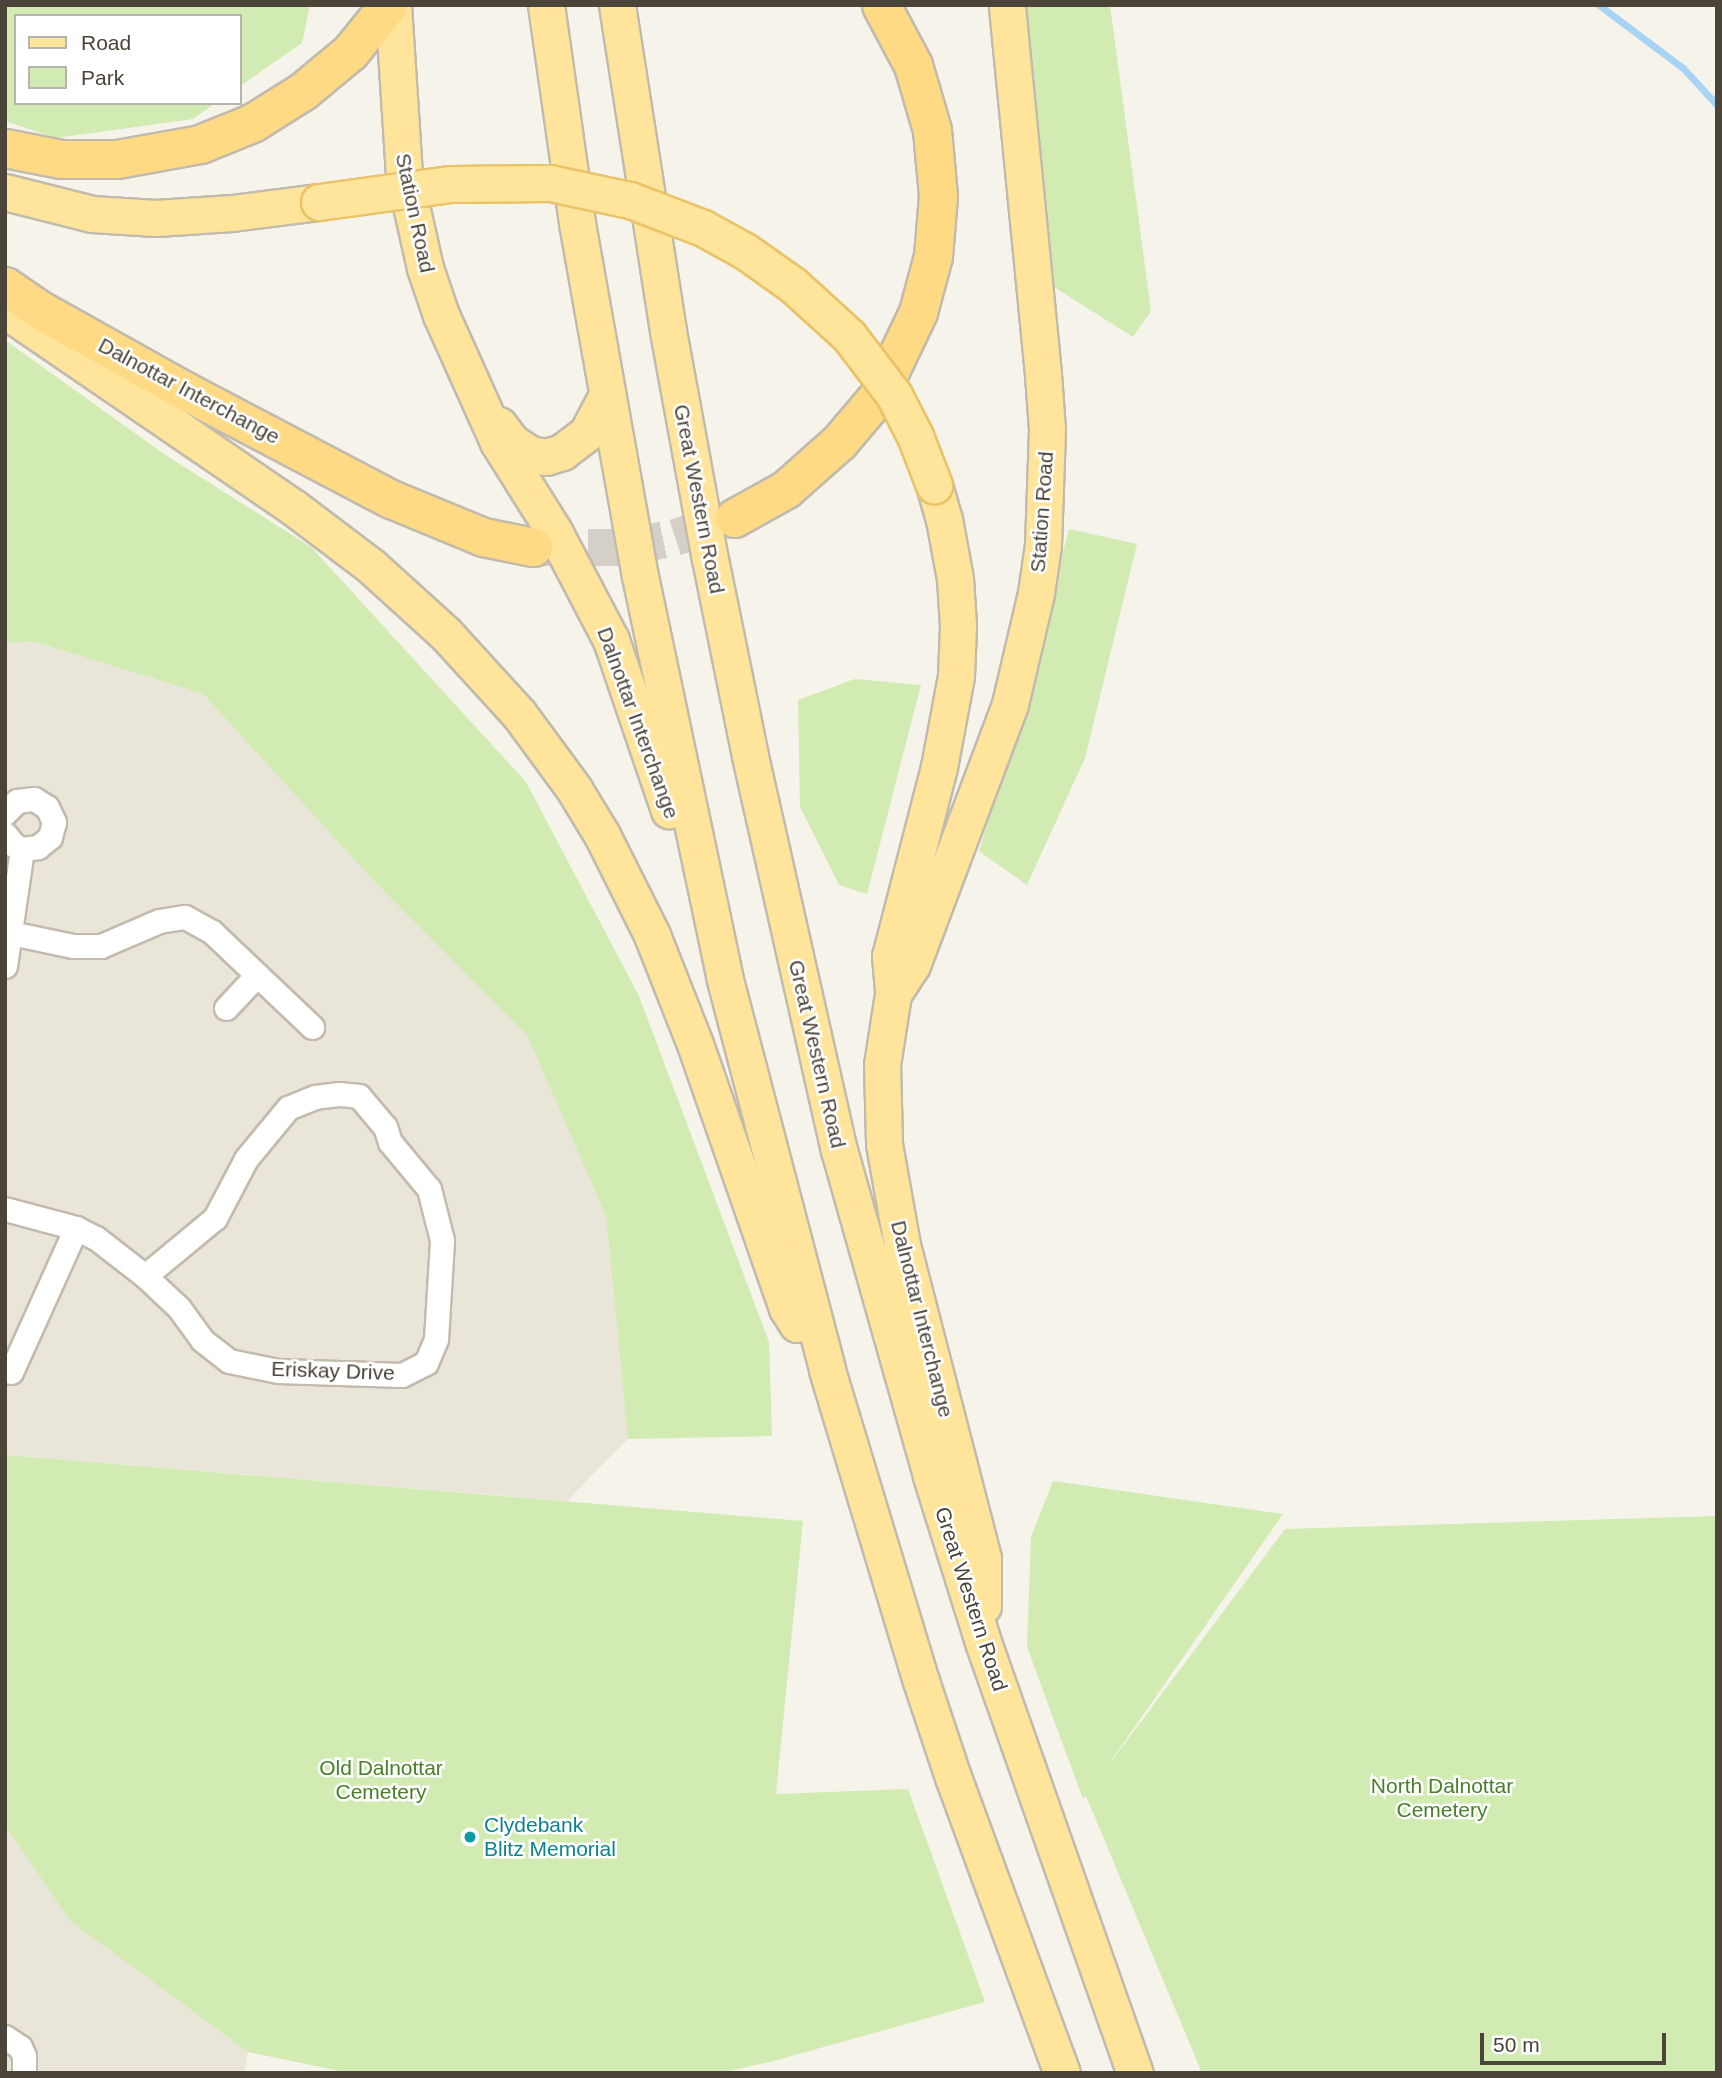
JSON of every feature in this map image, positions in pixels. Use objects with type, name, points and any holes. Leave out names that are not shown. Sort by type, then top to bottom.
[{"type":"highway","points":[[734,518],[786,489],[839,442],[878,396],[918,312],[933,256],[938,195],[932,130],[913,65],[881,5]]},
{"type":"highway","points":[[5,148],[61,159],[107,160],[144,157],[200,144],[252,122],[303,92],[350,52],[383,13]]},
{"type":"highway","name":"Dalnottar Interchange","points":[[5,286],[40,310],[391,499],[483,537],[533,547]]},
{"type":"main road","points":[[546,5],[577,223],[640,576],[724,976],[827,1370],[953,1777],[1062,2073]]},
{"type":"main road","name":"Great Western Road","points":[[617,5],[666,319],[710,559],[802,991],[839,1150],[931,1476],[983,1642],[1135,2073]]},
{"type":"main road","name":"Station Road","points":[[893,994],[912,965],[1010,704],[1036,593],[1043,545],[1047,441],[1043,374],[1007,5]]},
{"type":"main road","name":"Station Road","points":[[383,13],[414,222],[441,315],[485,408]]},
{"type":"main road","points":[[5,192],[92,214],[156,218],[232,214],[451,184],[550,183],[630,200],[703,228],[745,251],[793,285],[849,336],[894,396],[915,436],[934,485],[944,519],[955,579],[958,626],[956,676],[939,766],[890,956],[893,994]]},
{"type":"main road","points":[[5,310],[293,507],[371,566],[445,633],[519,714],[574,789],[636,900],[695,1044],[787,1308],[827,1370]]},
{"type":"main road","points":[[485,408],[512,442],[530,454],[546,457],[562,452],[587,433],[607,395]]},
{"type":"main road","name":"Dalnottar Interchange","points":[[485,408],[498,442],[555,533],[611,640],[626,676],[724,976]]},
{"type":"main road","name":"Dalnottar Interchange","points":[[893,994],[882,1065],[884,1144],[902,1245],[983,1558],[983,1642]]},
{"type":"street","points":[[5,813],[17,801],[25,799],[41,802],[52,814],[53,830],[50,837],[38,847],[13,841],[11,933],[5,967]]},
{"type":"street","points":[[11,933],[73,946],[101,946],[159,920],[185,917],[212,932],[312,1027]]},
{"type":"street","points":[[226,1008],[256,976]]},
{"type":"street","name":"Eriskay Drive","points":[[5,1209],[76,1228],[96,1238],[145,1276],[179,1308],[202,1340],[229,1361],[278,1371],[402,1375],[426,1363],[436,1339],[442,1240],[439,1217],[429,1189],[390,1142],[385,1127],[359,1096],[339,1094],[314,1097],[288,1108],[246,1159],[215,1218],[145,1276]]},
{"type":"street","points":[[11,1372],[76,1228]]},
{"type":"street","points":[[5,2037],[20,2048],[24,2056],[24,2073]]},
{"type":"shaded area","points":[[32,641],[202,694],[527,1034],[606,1216],[628,1439],[567,1501],[5,1455],[5,643]]},
{"type":"shaded area","points":[[5,1825],[70,1921],[248,2052],[244,2073],[5,2073]]},
{"type":"green space","points":[[5,5],[310,5],[302,43],[242,85],[242,14],[14,14],[14,105],[212,105],[193,119],[56,138],[5,121]]},
{"type":"green space","points":[[1025,5],[1110,5],[1151,311],[1133,337],[1054,287]]},
{"type":"green space","points":[[5,340],[167,456],[311,547],[526,782],[639,996],[769,1342],[772,1436],[628,1439],[606,1216],[527,1035],[375,882],[203,694],[32,641],[5,643]]},
{"type":"green space","points":[[1069,529],[1137,544],[1085,758],[1027,885],[979,851],[1034,663]]},
{"type":"green space","points":[[855,679],[921,685],[867,894],[839,885],[800,807],[798,700]]},
{"type":"green space","name":"Old Dalnottar Cemetery","points":[[5,1455],[803,1521],[776,1794],[908,1789],[985,2002],[770,2062],[718,2073],[350,2073],[248,2052],[70,1921],[5,1825]]},
{"type":"green space","name":"North Dalnottar Cemetery","points":[[1053,1481],[1283,1514],[1104,1771],[1285,1529],[1717,1516],[1717,2073],[1202,2073],[1086,1796],[1083,1799],[1027,1647],[1031,1537]]},
{"type":"waterway","points":[[1599,5],[1683,68],[1717,105]]},
{"type":"tunnel","points":[[533,547],[627,547],[675,537],[734,518]]},
{"type":"place","name":"Clydebank Blitz Memorial","points":[[470,1837]]}]
